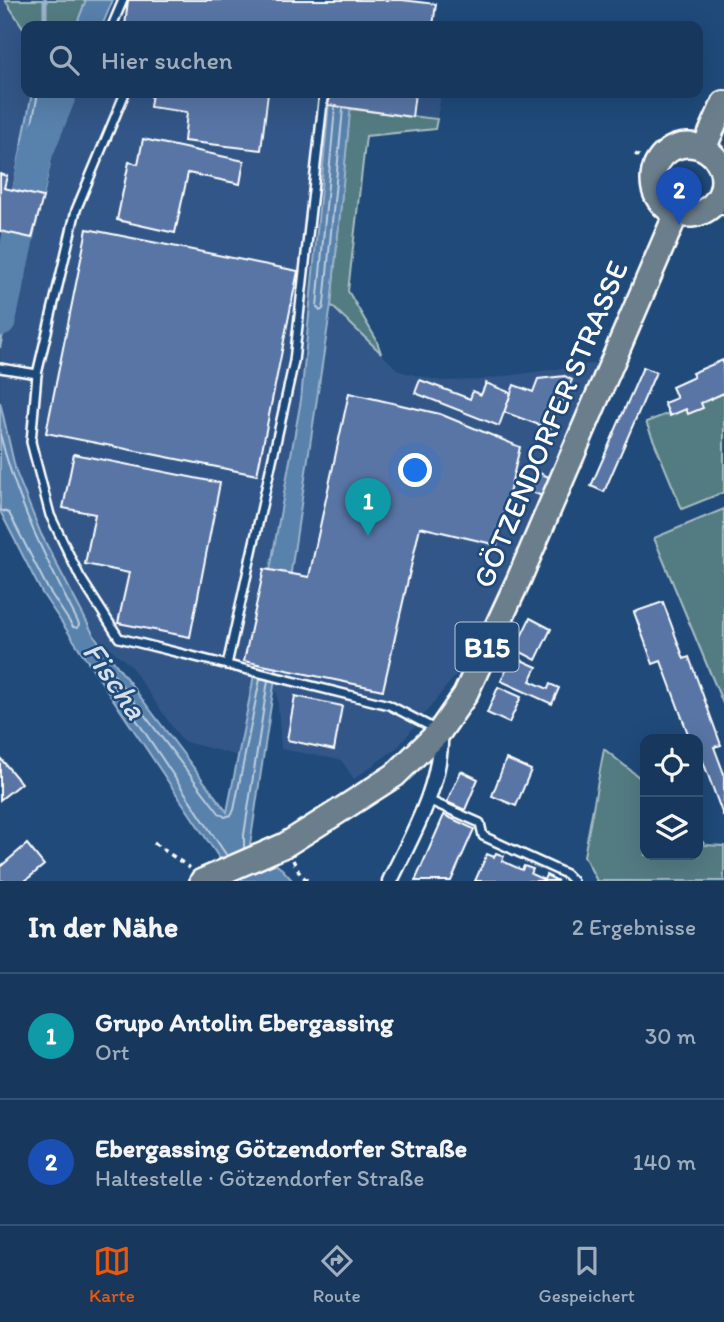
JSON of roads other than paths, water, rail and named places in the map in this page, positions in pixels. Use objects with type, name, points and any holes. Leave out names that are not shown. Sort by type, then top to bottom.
[{"type":"main road","points":[[704,148],[724,104]]},
{"type":"main road","points":[[690,144],[704,148],[714,155],[720,165],[723,176],[721,203],[699,213],[676,214],[664,205],[656,193],[653,179],[656,165],[664,154],[676,146],[690,144]]},
{"type":"main road","name":"GÖTZENDORFER STRASSE","points":[[202,874],[278,848],[395,775],[440,731],[464,695],[519,579],[676,214]]},
{"type":"street","points":[[392,881],[428,800],[441,752],[440,731]]},
{"type":"lane","points":[[114,21],[123,0]]},
{"type":"lane","points":[[123,98],[76,209],[37,374],[31,442],[50,514],[80,577],[119,638],[389,705],[440,731]]},
{"type":"lane","points":[[228,665],[294,361],[323,98]]},
{"type":"lane","points":[[0,368],[37,374]]},
{"type":"lane","points":[[428,800],[480,823],[484,836],[566,874],[573,881]]},
{"type":"water","points":[[86,0],[113,0],[104,21],[78,21]]},
{"type":"water","points":[[31,98],[71,98],[56,133],[43,197],[13,190]]},
{"type":"water","points":[[330,98],[352,98],[331,305],[250,845],[282,869],[293,881],[244,881],[220,859],[42,593],[0,511],[0,402],[16,472],[41,534],[93,634],[227,812],[252,686],[301,400]]},
{"type":"water","points":[[0,247],[28,253],[25,266],[16,273],[0,348]]},
{"type":"waterway","points":[[45,0],[45,21]]},
{"type":"waterway","name":"Fischa","points":[[0,320],[36,155],[59,98]]},
{"type":"place","name":"Ebergassing Götzendorfer Straße","points":[[679,225]]},
{"type":"place","name":"Grupo Antolin Ebergassing","points":[[368,536]]}]
